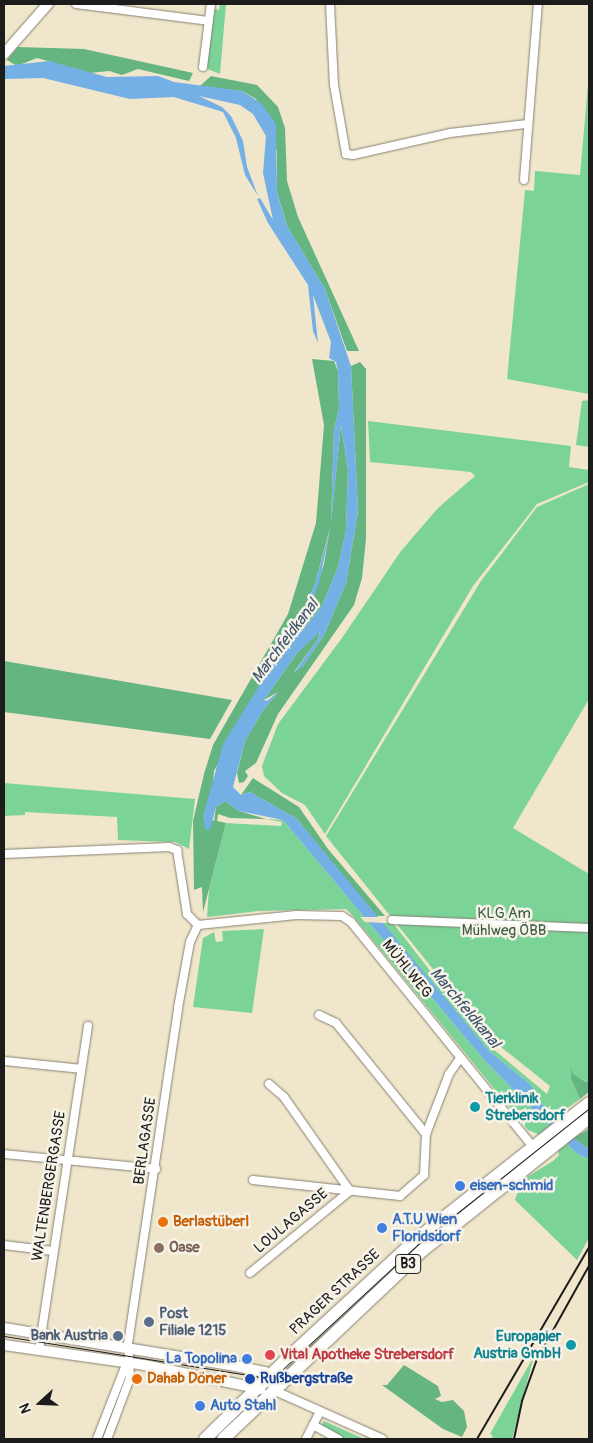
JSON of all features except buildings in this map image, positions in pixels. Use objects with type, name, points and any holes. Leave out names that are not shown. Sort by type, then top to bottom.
[{"type":"main road","name":"PRAGER STRASSE","points":[[205,1439],[413,1242],[571,1124],[589,1103]]},
{"type":"main road","name":"PRAGER STRASSE","points":[[571,1124],[589,1118]]},
{"type":"main road","name":"PRAGER STRASSE","points":[[223,1439],[272,1390],[423,1250],[541,1146]]},
{"type":"street","points":[[6,52],[48,4]]},
{"type":"street","points":[[76,4],[208,21]]},
{"type":"street","points":[[203,68],[211,4]]},
{"type":"street","points":[[330,4],[334,85],[346,154],[450,133],[527,124]]},
{"type":"street","points":[[524,180],[538,4]]},
{"type":"street","points":[[4,854],[169,847],[177,850],[186,914],[198,925]]},
{"type":"street","name":"MÜHLWEG","points":[[198,925],[268,916],[342,916],[354,925],[460,1058],[541,1146]]},
{"type":"street","points":[[392,920],[589,928]]},
{"type":"street","name":"BERLAGASSE","points":[[107,1439],[130,1378],[127,1362],[128,1349],[178,1011],[190,942],[198,925]]},
{"type":"street","points":[[319,1015],[336,1023],[426,1134]]},
{"type":"street","name":"WALTENBERGERGASSE","points":[[39,1350],[88,1026]]},
{"type":"street","points":[[253,1180],[400,1196],[418,1183],[424,1175],[426,1134],[449,1074],[460,1058]]},
{"type":"street","points":[[4,1061],[81,1069]]},
{"type":"street","points":[[269,1084],[284,1098],[350,1191]]},
{"type":"street","points":[[4,1154],[156,1169]]},
{"type":"street","name":"LOULAGASSE","points":[[250,1273],[350,1191]]},
{"type":"street","points":[[4,1245],[53,1251]]},
{"type":"street","points":[[4,1328],[229,1364],[270,1376],[272,1390]]},
{"type":"street","points":[[4,1345],[127,1362],[213,1377],[257,1389],[272,1390],[382,1439]]},
{"type":"street","name":"BERLAGASSE","points":[[96,1439],[127,1362]]},
{"type":"street","points":[[306,1439],[320,1412]]},
{"type":"street","points":[[313,1425],[338,1439]]},
{"type":"green space","points":[[220,4],[226,4],[220,74],[205,68],[214,9],[219,10]]},
{"type":"green space","points":[[18,47],[84,49],[193,73],[189,81],[138,69],[122,75],[109,71],[90,73],[37,58],[17,66],[7,60]]},
{"type":"green space","points":[[589,73],[589,394],[507,379],[525,190],[534,191],[535,171],[580,175]]},
{"type":"green space","points":[[211,76],[257,85],[278,107],[285,128],[287,181],[298,217],[359,351],[347,351],[325,289],[287,226],[277,192],[277,151],[256,99],[242,91],[200,86]]},
{"type":"green space","points":[[312,359],[334,361],[338,371],[339,408],[334,430],[331,522],[341,425],[348,470],[346,530],[338,567],[322,606],[301,632],[324,564],[330,528],[315,584],[297,625],[214,771],[212,793],[203,817],[214,821],[216,807],[225,801],[239,811],[266,819],[230,818],[218,814],[217,821],[226,823],[203,912],[202,887],[194,890],[193,821],[204,774],[213,745],[288,614],[316,523],[324,425]]},
{"type":"green space","points":[[360,362],[366,369],[366,539],[362,578],[354,605],[278,714],[256,763],[245,771],[248,776],[244,782],[239,783],[237,773],[245,741],[262,712],[278,692],[264,700],[297,653],[320,631],[318,639],[294,672],[303,666],[324,635],[346,583],[358,511],[351,366]]},
{"type":"green space","points":[[589,400],[589,447],[576,445],[582,401]]},
{"type":"green space","points":[[368,421],[571,446],[569,467],[589,470],[589,482],[537,504],[473,586],[325,834],[305,805],[282,793],[264,776],[262,766],[278,724],[342,638],[401,551],[438,508],[475,476],[471,472],[370,462]]},
{"type":"green space","name":"KLG Am Mühlweg ÖBB","points":[[589,484],[589,699],[513,828],[589,874],[589,1080],[587,1082],[572,1074],[573,1067],[571,1079],[580,1099],[555,1117],[546,1110],[531,1085],[489,1051],[381,923],[393,923],[486,1043],[547,1094],[550,1086],[486,1035],[326,836],[481,581],[537,507]]},
{"type":"green space","points":[[4,661],[232,700],[210,739],[4,712]]},
{"type":"green space","points":[[253,778],[299,807],[328,849],[385,916],[375,916],[297,819],[250,792],[241,795]]},
{"type":"green space","points":[[4,783],[195,799],[189,849],[175,842],[118,840],[117,817],[25,812],[25,815],[4,816]]},
{"type":"green space","points":[[266,819],[283,820],[485,1061],[576,1153],[589,1159],[589,1238],[577,1260],[515,1200],[522,1180],[553,1161],[559,1155],[558,1151],[538,1134],[528,1130],[346,909],[258,911],[207,917],[209,889],[226,823],[281,826],[282,822]]},
{"type":"green space","points":[[264,929],[252,1013],[193,1007],[203,938],[214,932],[216,942],[223,941],[222,931]]},
{"type":"green space","points":[[571,1067],[573,1074],[586,1082],[589,1080],[589,1092],[580,1099],[571,1079]]},
{"type":"green space","points":[[589,1129],[589,1149],[573,1138]]},
{"type":"green space","points":[[534,1356],[512,1439],[491,1439],[493,1436],[490,1434]]},
{"type":"green space","points":[[404,1365],[438,1386],[441,1396],[435,1399],[442,1402],[453,1400],[464,1411],[467,1427],[462,1437],[443,1429],[382,1385],[387,1385]]},
{"type":"green space","points":[[324,1421],[364,1439],[345,1439],[321,1426]]},
{"type":"water","points":[[49,61],[107,77],[158,76],[174,82],[242,91],[262,104],[276,124],[277,192],[282,210],[287,226],[325,289],[351,366],[358,511],[346,583],[324,635],[303,666],[294,673],[318,639],[320,632],[297,653],[264,700],[267,701],[278,692],[262,712],[245,741],[233,787],[241,795],[250,792],[297,819],[489,1051],[531,1085],[546,1110],[573,1138],[589,1149],[589,1159],[576,1153],[485,1061],[283,820],[239,811],[225,801],[216,807],[210,830],[205,829],[203,817],[223,744],[297,625],[315,584],[331,526],[319,583],[301,632],[322,606],[338,567],[346,530],[348,470],[341,425],[331,523],[334,430],[339,408],[338,371],[336,362],[329,358],[331,342],[313,295],[318,343],[313,331],[308,285],[268,223],[257,199],[260,198],[273,220],[263,173],[266,136],[253,114],[240,105],[199,96],[222,107],[231,116],[243,141],[247,167],[258,196],[245,175],[236,138],[223,112],[174,97],[130,99],[43,78],[4,79],[4,66]]},
{"type":"pier","points":[[360,917],[379,917],[384,923],[365,922]]},
{"type":"tram line","points":[[4,1336],[272,1379],[417,1245],[589,1108]]},
{"type":"railway","points":[[477,1439],[589,1247]]},
{"type":"railway","points":[[514,1439],[522,1401],[537,1359],[589,1266]]},
{"type":"place","name":"Tierklinik Strebersdorf","points":[[475,1107]]},
{"type":"place","name":"eisen-schmid","points":[[460,1186]]},
{"type":"place","name":"Berlastüberl","points":[[163,1222]]},
{"type":"place","name":"A.T.U Wien Floridsdorf","points":[[382,1228]]},
{"type":"place","name":"Oase","points":[[159,1248]]},
{"type":"place","name":"Post Filiale 1215","points":[[149,1322]]},
{"type":"place","name":"Bank Austria","points":[[118,1336]]},
{"type":"place","name":"Europapier Austria GmbH","points":[[571,1345]]},
{"type":"place","name":"Vital Apotheke Strebersdorf","points":[[270,1355]]},
{"type":"place","name":"La Topolina","points":[[247,1359]]},
{"type":"place","name":"Dahab Döner","points":[[137,1379]]},
{"type":"place","name":"Rußbergstraße","points":[[250,1379]]},
{"type":"place","name":"Auto Stahl","points":[[200,1406]]},
{"type":"water label","name":"Marchfeldkanal","points":[[285,641]]},
{"type":"water label","name":"Marchfeldkanal","points":[[465,1008]]}]
